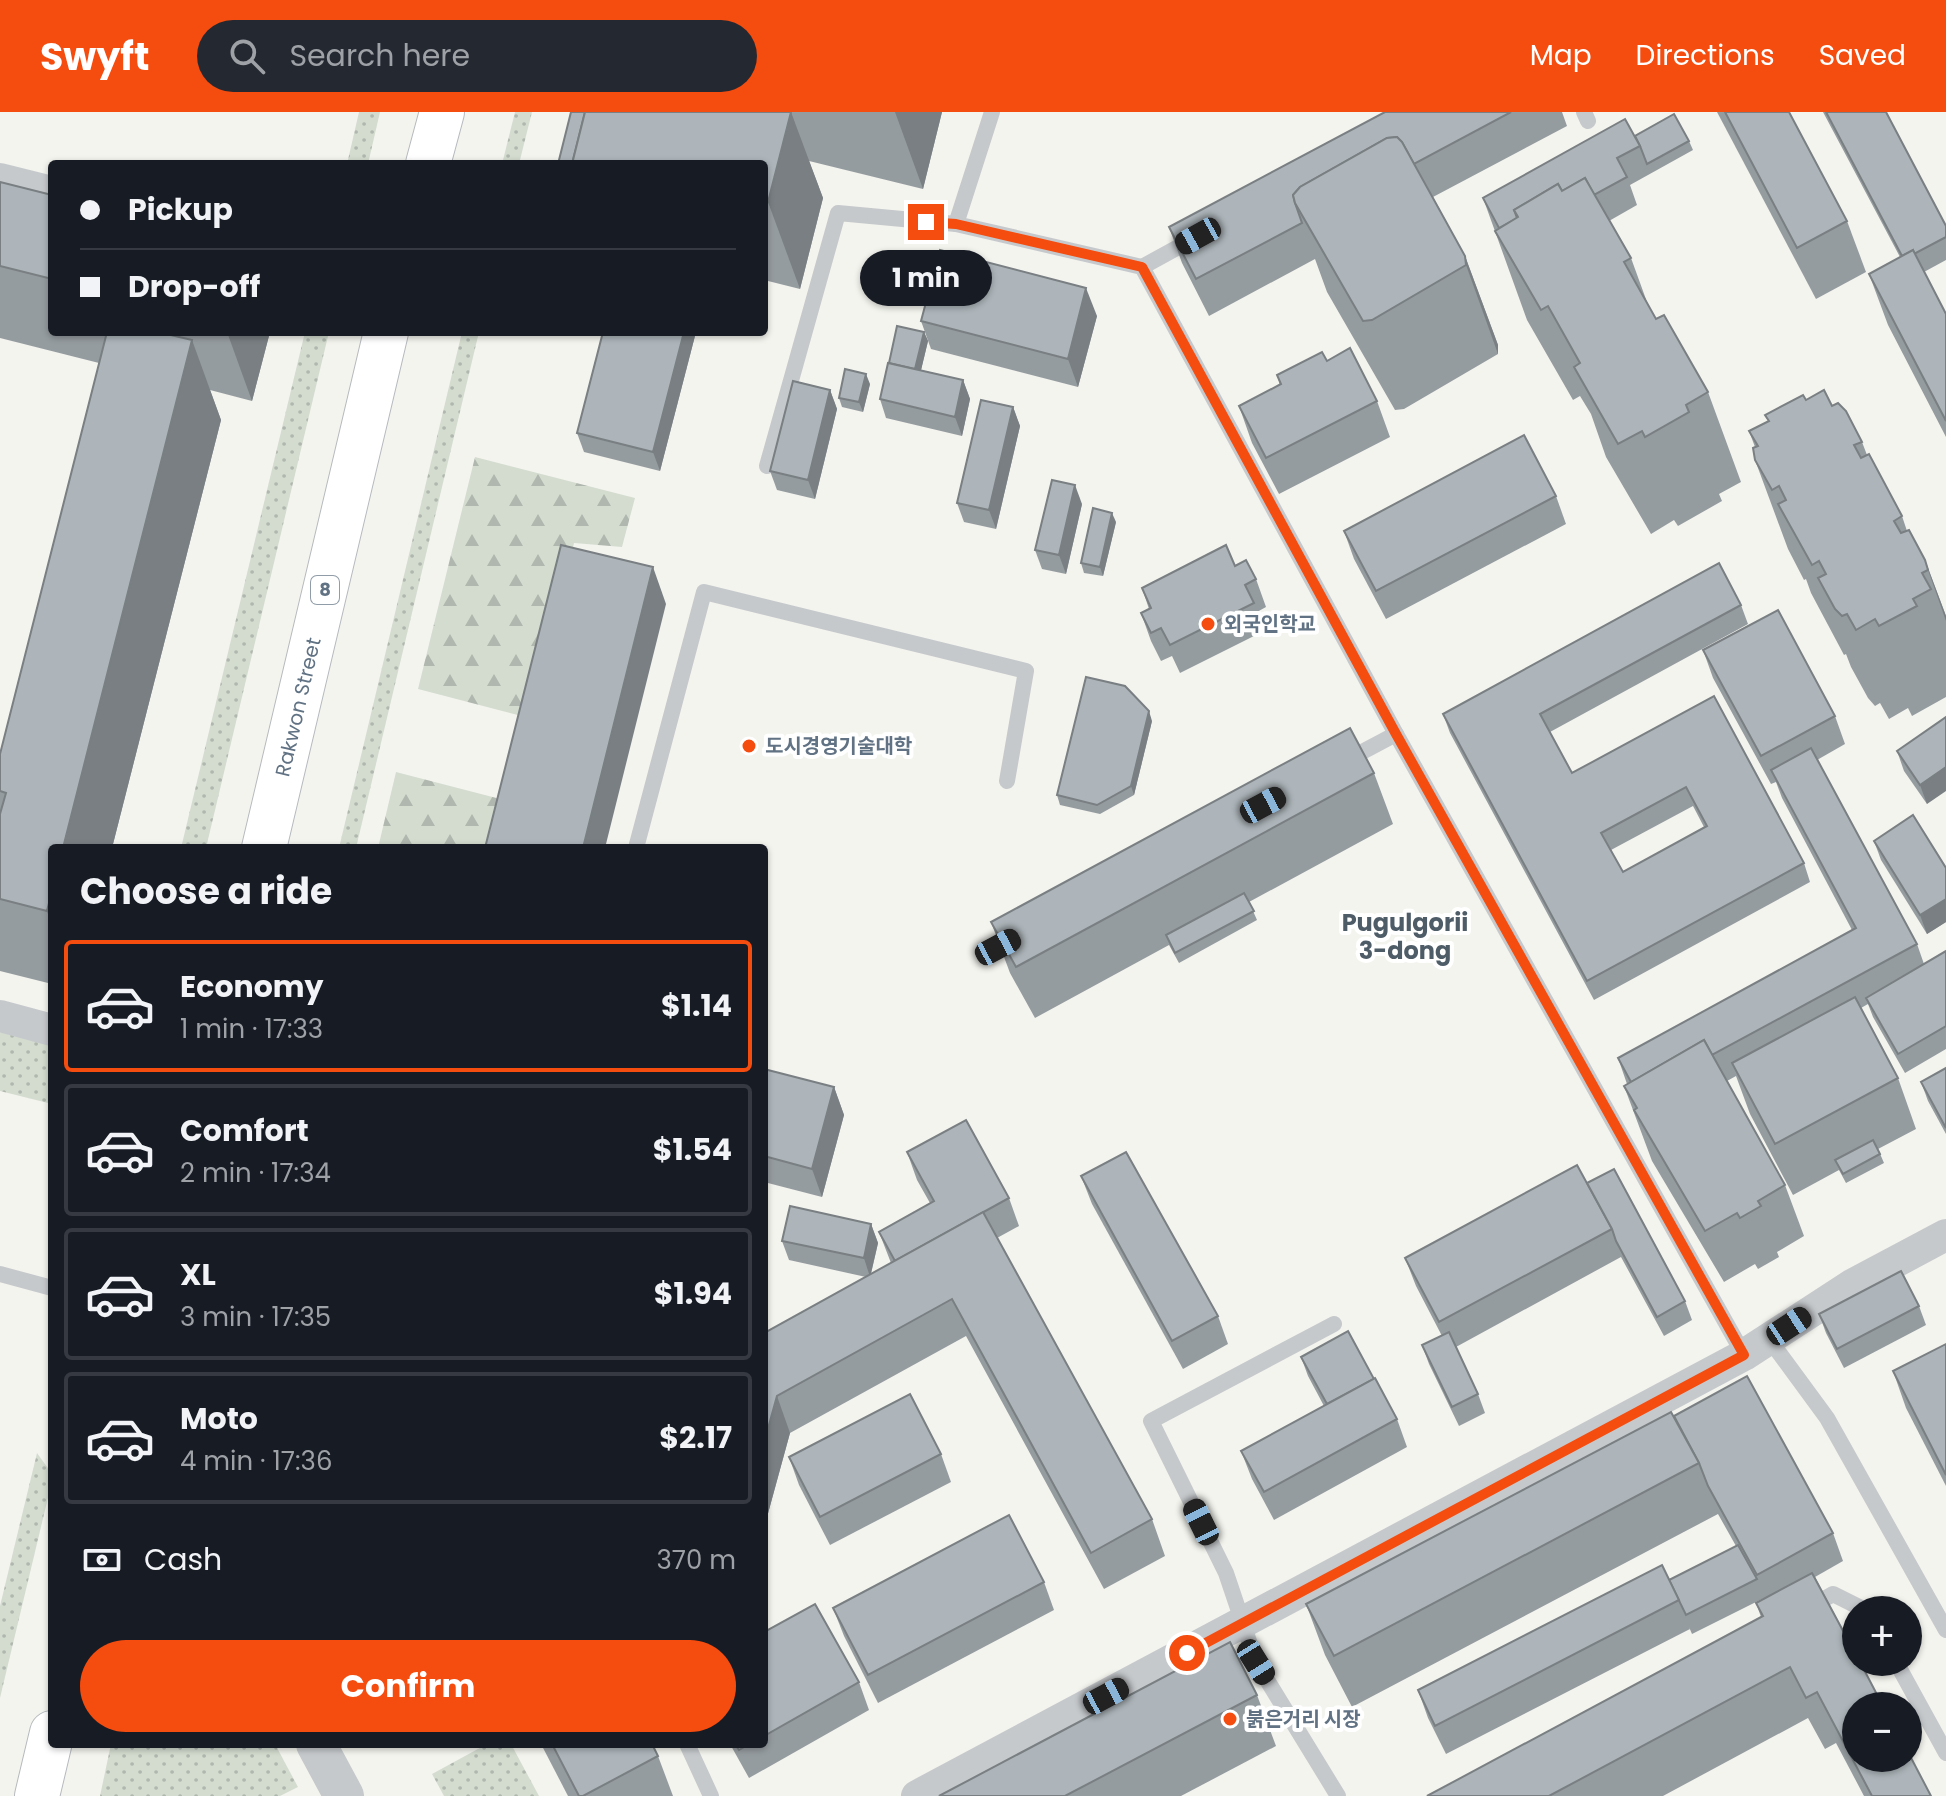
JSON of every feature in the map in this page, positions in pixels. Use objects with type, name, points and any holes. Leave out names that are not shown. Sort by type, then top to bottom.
[{"type":"main road","points":[[429,160],[442,112]]},
{"type":"main road","name":"Rakwon Street","points":[[265,844],[385,336]]},
{"type":"main road","points":[[37,1796],[48,1748]]},
{"type":"street","points":[[4,184],[48,191]]},
{"type":"street","points":[[0,1016],[48,1029]]},
{"type":"street","points":[[917,1796],[1756,1347],[1852,1285],[1946,1235]]},
{"type":"street","points":[[318,1748],[344,1796]]},
{"type":"lane","points":[[956,224],[992,112]]},
{"type":"lane","points":[[767,466],[838,213],[956,224],[1142,267],[1212,228]]},
{"type":"lane","points":[[1142,267],[1396,734],[1756,1347],[1827,1418],[1946,1630]]},
{"type":"lane","points":[[637,844],[704,592],[1026,671],[1007,781]]},
{"type":"lane","points":[[1327,770],[1396,734]]},
{"type":"lane","points":[[0,1274],[48,1287]]},
{"type":"lane","points":[[1334,1324],[1151,1421],[1226,1573],[1256,1662],[1338,1796]]},
{"type":"lane","points":[[1792,1617],[1833,1594],[1842,1598]]},
{"type":"lane","points":[[1904,1676],[1946,1753]]},
{"type":"lane","points":[[689,1748],[711,1796]]},
{"type":"green space","points":[[359,112],[380,112],[369,160],[348,160]]},
{"type":"green space","points":[[515,112],[532,112],[520,160],[503,160]]},
{"type":"green space","points":[[304,336],[328,336],[207,844],[182,844]]},
{"type":"green space","points":[[461,336],[478,336],[357,844],[340,844]]},
{"type":"green space","points":[[475,457],[635,498],[622,547],[574,543],[533,719],[418,689]]},
{"type":"green space","points":[[396,772],[516,803],[505,844],[379,844]]},
{"type":"green space","points":[[0,1032],[48,1043],[48,1103],[0,1091]]},
{"type":"green space","points":[[37,1453],[48,1468],[48,1498],[0,1698],[0,1606]]},
{"type":"green space","points":[[110,1748],[277,1748],[298,1787],[280,1796],[100,1796]]},
{"type":"green space","points":[[480,1748],[513,1748],[539,1796],[444,1796],[432,1774]]},
{"type":"building","points":[[571,112],[585,112],[573,160],[559,160]]},
{"type":"building","points":[[585,112],[791,112],[768,202],[768,160],[573,160]]},
{"type":"building","points":[[1385,112],[1511,112],[1414,164],[1397,137],[1387,138],[1300,187],[1293,195],[1302,223],[1196,279],[1169,227]]},
{"type":"building","points":[[1725,112],[1789,112],[1847,221],[1797,248]]},
{"type":"building","points":[[1826,112],[1886,112],[1946,226],[1946,237],[1914,254],[1913,250],[1902,256]]},
{"type":"building","points":[[1674,114],[1689,141],[1647,164],[1635,136]]},
{"type":"building","points":[[1625,119],[1640,146],[1617,158],[1627,177],[1594,195],[1585,178],[1562,191],[1558,184],[1514,210],[1517,218],[1499,228],[1483,198]]},
{"type":"building","points":[[1397,137],[1465,256],[1466,265],[1372,320],[1363,321],[1293,195],[1300,187],[1387,138]]},
{"type":"building","points":[[1585,178],[1631,258],[1624,262],[1656,319],[1664,315],[1708,392],[1686,405],[1689,412],[1645,437],[1642,431],[1618,444],[1574,367],[1580,363],[1548,306],[1541,310],[1495,231],[1518,217],[1514,210],[1558,184],[1562,191]]},
{"type":"building","points":[[0,182],[48,194],[48,278],[0,266]]},
{"type":"building","points":[[940,250],[1086,288],[1068,359],[921,321]]},
{"type":"building","points":[[1913,250],[1946,314],[1946,421],[1869,274]]},
{"type":"building","points":[[897,326],[924,332],[915,369],[889,363]]},
{"type":"building","points":[[106,336],[175,336],[192,340],[64,844],[48,844],[47,911],[0,899],[0,814],[6,793],[0,791],[0,754]]},
{"type":"building","points":[[602,336],[683,336],[653,452],[577,433]]},
{"type":"building","points":[[1350,348],[1377,401],[1266,458],[1239,406],[1281,384],[1277,375],[1322,352],[1327,361]]},
{"type":"building","points":[[888,363],[963,380],[955,417],[880,399]]},
{"type":"building","points":[[845,369],[866,374],[859,402],[839,398]]},
{"type":"building","points":[[793,381],[830,390],[808,480],[770,471]]},
{"type":"building","points":[[1824,390],[1832,406],[1838,403],[1846,411],[1862,442],[1854,445],[1861,458],[1869,454],[1902,516],[1894,521],[1901,533],[1909,530],[1928,570],[1922,573],[1931,589],[1913,599],[1917,606],[1879,626],[1875,619],[1856,630],[1847,614],[1842,616],[1835,609],[1818,578],[1826,574],[1819,561],[1812,565],[1778,504],[1786,500],[1779,486],[1772,490],[1755,460],[1753,448],[1758,446],[1749,431],[1769,421],[1765,415],[1803,395],[1806,400]]},
{"type":"building","points":[[981,400],[1013,407],[989,510],[957,503]]},
{"type":"building","points":[[1524,435],[1556,496],[1376,591],[1344,531]]},
{"type":"building","points":[[1052,480],[1075,485],[1059,555],[1035,550]]},
{"type":"building","points":[[1093,508],[1112,513],[1100,567],[1081,563]]},
{"type":"building","points":[[561,545],[653,567],[584,844],[486,844]]},
{"type":"building","points":[[1226,545],[1235,566],[1246,560],[1256,579],[1245,585],[1254,603],[1170,645],[1161,628],[1151,633],[1141,613],[1151,608],[1142,588]]},
{"type":"building","points":[[1719,563],[1741,605],[1540,714],[1572,773],[1714,696],[1804,863],[1587,981],[1443,714]],"holes":[[[1686,787],[1707,826],[1623,872],[1601,833]]]},
{"type":"building","points":[[1778,610],[1835,716],[1761,756],[1703,650]]},
{"type":"building","points":[[1086,677],[1125,686],[1149,711],[1131,786],[1097,805],[1057,795]]},
{"type":"building","points":[[1946,717],[1946,767],[1920,785],[1897,751]]},
{"type":"building","points":[[1350,728],[1374,773],[1016,967],[991,922]]},
{"type":"building","points":[[1811,748],[1917,944],[1712,1055],[1704,1040],[1631,1082],[1618,1058],[1856,928],[1771,770]]},
{"type":"building","points":[[1913,815],[1946,868],[1946,899],[1920,915],[1874,841]]},
{"type":"building","points":[[1244,893],[1254,911],[1175,953],[1166,935]]},
{"type":"building","points":[[1946,951],[1946,1026],[1898,1054],[1866,998]]},
{"type":"building","points":[[1855,997],[1898,1078],[1775,1144],[1732,1063]]},
{"type":"building","points":[[1704,1040],[1785,1185],[1758,1201],[1761,1206],[1740,1218],[1737,1213],[1705,1231],[1634,1110],[1637,1108],[1624,1086]]},
{"type":"building","points":[[1946,1068],[1946,1128],[1921,1082]]},
{"type":"building","points":[[768,1070],[834,1087],[812,1169],[768,1157]]},
{"type":"building","points":[[966,1120],[1009,1198],[895,1261],[879,1232],[934,1201],[907,1152]]},
{"type":"building","points":[[1873,1140],[1880,1154],[1843,1174],[1835,1160]]},
{"type":"building","points":[[1126,1152],[1218,1316],[1172,1341],[1081,1176]]},
{"type":"building","points":[[1577,1165],[1612,1229],[1439,1322],[1405,1258]]},
{"type":"building","points":[[1614,1169],[1685,1301],[1657,1317],[1587,1183]]},
{"type":"building","points":[[790,1206],[871,1224],[864,1258],[782,1241]]},
{"type":"building","points":[[983,1212],[1152,1519],[1091,1553],[952,1299],[777,1396],[768,1429],[768,1331]]},
{"type":"building","points":[[1901,1271],[1919,1306],[1837,1349],[1819,1314]]},
{"type":"building","points":[[1348,1331],[1374,1379],[1327,1404],[1301,1357]]},
{"type":"building","points":[[1449,1332],[1478,1394],[1452,1407],[1422,1345]]},
{"type":"building","points":[[1946,1344],[1946,1475],[1893,1371]]},
{"type":"building","points":[[1747,1376],[1833,1533],[1757,1575],[1674,1416]]},
{"type":"building","points":[[1375,1378],[1397,1419],[1264,1492],[1241,1451]]},
{"type":"building","points":[[910,1394],[941,1454],[820,1517],[789,1457]]},
{"type":"building","points":[[1671,1412],[1699,1463],[1334,1656],[1306,1604]]},
{"type":"building","points":[[1009,1515],[1044,1582],[868,1675],[833,1608]]},
{"type":"building","points":[[1738,1545],[1757,1579],[1686,1615],[1669,1580]]},
{"type":"building","points":[[1662,1565],[1679,1600],[1435,1726],[1418,1690]]},
{"type":"building","points":[[1812,1573],[1842,1629],[1842,1676],[1867,1676],[1876,1692],[1842,1692],[1842,1739],[1817,1692],[1806,1698],[1790,1667],[1549,1796],[1427,1796],[1763,1616],[1756,1603]]},
{"type":"building","points":[[815,1604],[859,1682],[768,1734],[768,1630]]},
{"type":"building","points":[[1230,1642],[1257,1695],[1065,1796],[939,1796]]},
{"type":"building","points":[[554,1748],[654,1748],[658,1756],[579,1796]]},
{"type":"building","points":[[1859,1772],[1918,1772],[1931,1796],[1872,1796]]},
{"type":"place","name":"외국인학교","points":[[1208,624]]},
{"type":"place","name":"도시경영기술대학","points":[[749,746]]},
{"type":"place","name":"붉은거리 시장","points":[[1230,1719]]},
{"type":"district","name":"Pugulgorii 3-dong","points":[[1405,937]]},
{"type":"route","points":[[926,222],[956,224],[1142,267],[1396,734],[1744,1355],[1187,1653]]}]
